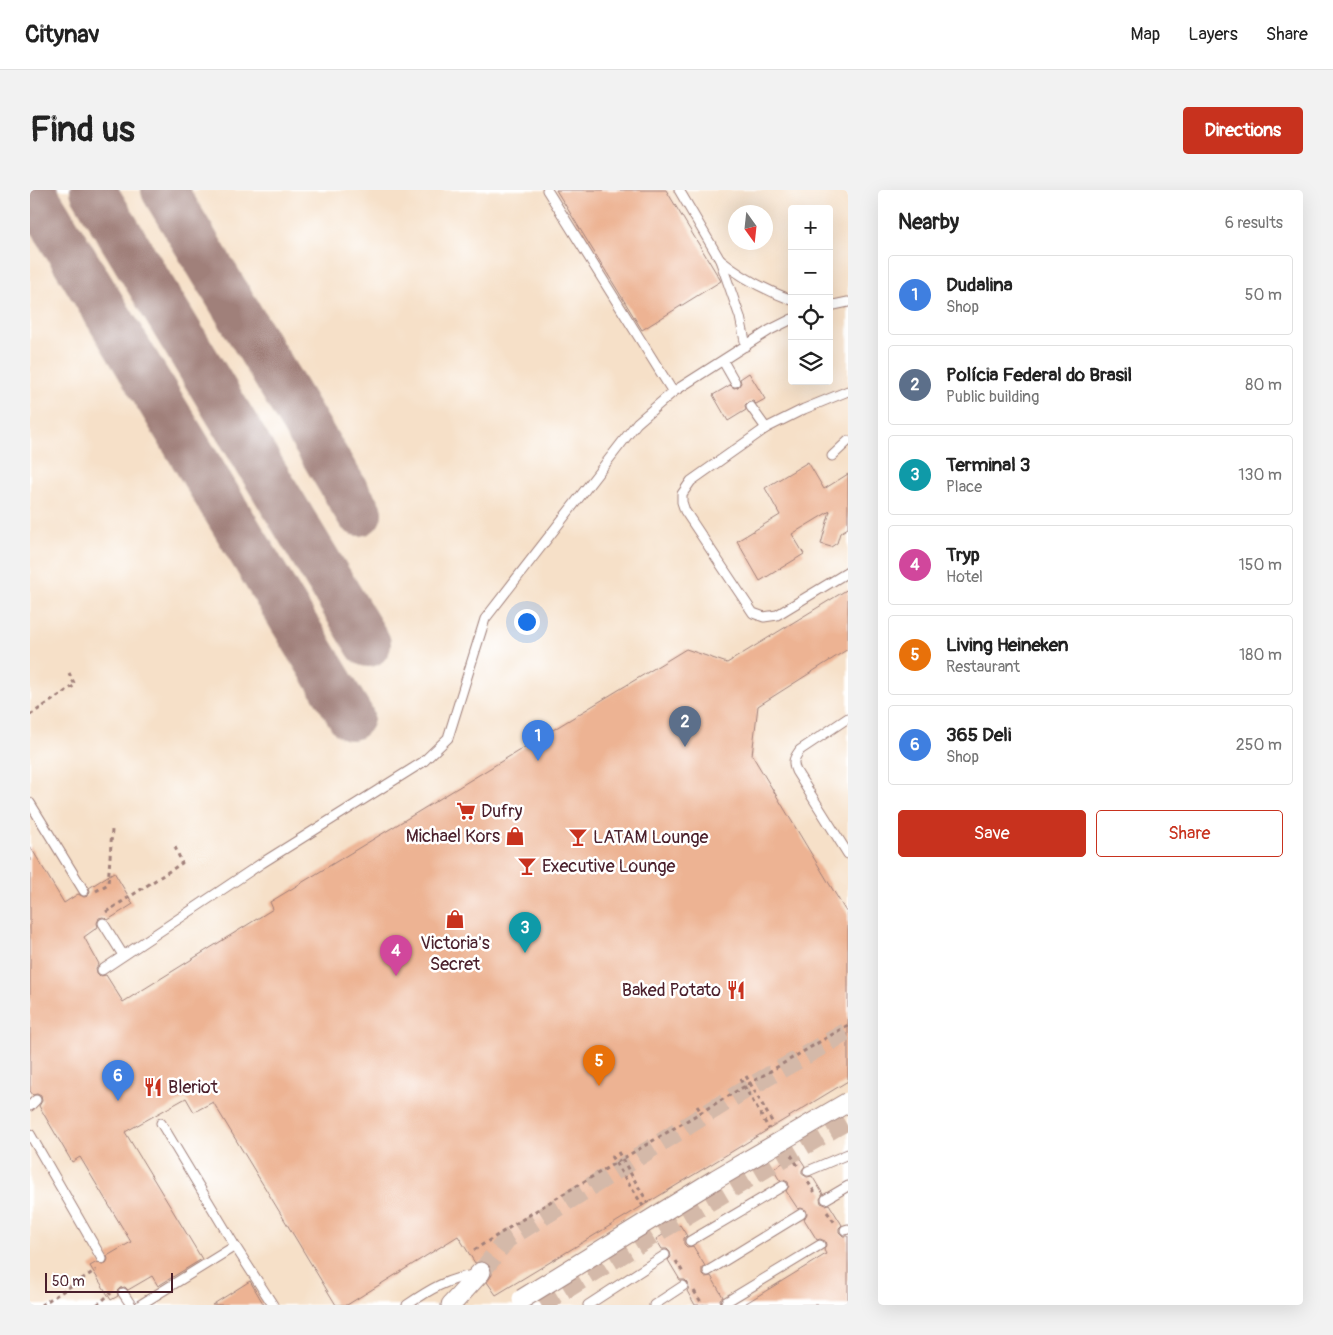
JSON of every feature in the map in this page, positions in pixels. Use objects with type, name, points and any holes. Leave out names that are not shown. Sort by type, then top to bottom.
[{"type":"street","points":[[512,1305],[650,1212],[848,1102]]},
{"type":"street","points":[[451,1305],[479,1273]]},
{"type":"lane","points":[[547,190],[673,392]]},
{"type":"lane","points":[[679,190],[720,260],[740,317],[746,346]]},
{"type":"lane","points":[[720,260],[739,275],[768,291],[788,298]]},
{"type":"lane","points":[[833,305],[848,302]]},
{"type":"lane","points":[[102,970],[262,863],[424,762],[448,738],[485,619],[637,424],[673,392],[770,330],[788,322]]},
{"type":"lane","points":[[723,361],[735,382]]},
{"type":"lane","points":[[848,391],[804,409],[766,428],[691,481],[682,494],[682,502],[686,510],[753,614],[764,617],[777,615],[848,572]]},
{"type":"lane","points":[[751,407],[766,428]]},
{"type":"lane","points":[[832,456],[848,441]]},
{"type":"lane","points":[[848,718],[800,750],[793,761],[796,771],[848,854]]},
{"type":"lane","points":[[30,803],[84,891]]},
{"type":"lane","points":[[102,920],[123,955]]},
{"type":"lane","points":[[161,1123],[273,1305]]},
{"type":"lane","points":[[30,1134],[102,1259]]},
{"type":"lane","points":[[808,1171],[848,1154]]},
{"type":"lane","points":[[690,1241],[783,1186]]},
{"type":"lane","points":[[826,1199],[848,1186]]},
{"type":"lane","points":[[708,1271],[801,1214]]},
{"type":"lane","points":[[726,1302],[820,1245]]},
{"type":"lane","points":[[140,1305],[235,1246]]},
{"type":"lane","points":[[588,1305],[665,1255]]},
{"type":"lane","points":[[407,1305],[444,1282],[479,1273]]},
{"type":"lane","points":[[654,1305],[686,1284]]},
{"type":"lane","points":[[123,1292],[131,1305]]},
{"type":"path","points":[[30,715],[75,685],[70,673]]},
{"type":"path","points":[[94,892],[108,884],[112,830]]},
{"type":"path","points":[[102,920],[182,863],[174,847]]},
{"type":"path","points":[[474,1250],[616,1162],[848,1025]]},
{"type":"path","points":[[746,1076],[758,1097]]},
{"type":"path","points":[[740,1079],[777,1142]]},
{"type":"path","points":[[697,1106],[701,1112]]},
{"type":"path","points":[[618,1152],[650,1212]]},
{"type":"path","points":[[611,1156],[650,1212]]},
{"type":"path","points":[[675,1259],[686,1284]]},
{"type":"path","points":[[41,1305],[97,1269]]},
{"type":"path","points":[[694,1290],[703,1305]]},
{"type":"path","points":[[97,1305],[112,1292]]},
{"type":"building","points":[[556,190],[666,190],[721,281],[642,330]]},
{"type":"building","points":[[749,373],[765,399],[756,404],[753,401],[748,402],[745,405],[746,410],[728,421],[713,395],[730,385],[734,388],[738,387],[741,383],[740,379]]},
{"type":"building","points":[[808,462],[824,489],[848,474],[848,528],[840,533],[837,543],[831,547],[821,544],[830,511],[792,534],[804,554],[760,581],[737,541],[780,515],[765,488]]},
{"type":"building","points":[[848,589],[848,649],[758,706],[752,755],[848,915],[848,1081],[496,1295],[487,1282],[492,1275],[492,1268],[484,1261],[475,1263],[458,1236],[347,1305],[336,1305],[213,1102],[194,1112],[186,1098],[125,1132],[202,1259],[158,1286],[152,1276],[128,1290],[125,1287],[120,1288],[117,1291],[118,1296],[111,1300],[90,1266],[97,1262],[102,1265],[106,1264],[107,1256],[131,1242],[80,1157],[72,1162],[39,1106],[42,1101],[41,1096],[33,1095],[30,1091],[30,846],[64,903],[78,894],[84,897],[88,896],[89,888],[114,872],[133,904],[108,920],[103,917],[99,918],[98,927],[84,937],[99,964],[96,968],[97,973],[100,976],[106,975],[123,1002],[273,909],[270,902],[686,649],[727,663]]},
{"type":"building","points":[[797,1154],[805,1166],[802,1174],[807,1177],[812,1176],[823,1194],[820,1199],[821,1203],[829,1204],[842,1225],[839,1228],[839,1232],[843,1236],[848,1236],[848,1305],[743,1305],[826,1254],[824,1250],[825,1241],[817,1240],[804,1219],[807,1214],[806,1210],[798,1209],[786,1191],[789,1186],[788,1182],[780,1181],[773,1169]]},
{"type":"building","points":[[680,1225],[687,1236],[684,1238],[684,1244],[687,1247],[693,1246],[705,1266],[702,1268],[702,1274],[705,1277],[711,1276],[723,1297],[720,1299],[721,1305],[695,1305],[687,1291],[689,1288],[688,1283],[685,1280],[680,1280],[668,1260],[671,1257],[670,1252],[667,1249],[662,1249],[656,1239]]},
{"type":"building","points":[[250,1281],[264,1305],[212,1305]]},
{"type":"taxiway","points":[[32,190],[351,717]]},
{"type":"taxiway","points":[[93,190],[368,644]]},
{"type":"taxiway","points":[[164,190],[359,513]]},
{"type":"tunnel","points":[[481,1272],[507,1239],[746,1089],[848,1031]]},
{"type":"tunnel","points":[[541,1305],[658,1232],[848,1120]]},
{"type":"place","name":"Polícia Federal do Brasil","points":[[685,747]]},
{"type":"place","name":"Dudalina","points":[[538,761]]},
{"type":"place","name":"Dufry","points":[[466,811]]},
{"type":"place","name":"Michael Kors","points":[[515,836]]},
{"type":"place","name":"LATAM Lounge","points":[[578,837]]},
{"type":"place","name":"Executive Lounge","points":[[527,866]]},
{"type":"place","name":"Victoria's Secret","points":[[455,919]]},
{"type":"place","name":"Terminal 3","points":[[525,953]]},
{"type":"place","name":"Tryp","points":[[396,976]]},
{"type":"place","name":"Baked Potato","points":[[736,990]]},
{"type":"place","name":"Living Heineken","points":[[599,1086]]},
{"type":"place","name":"Bleriot","points":[[153,1087]]},
{"type":"place","name":"365 Deli","points":[[118,1101]]}]
